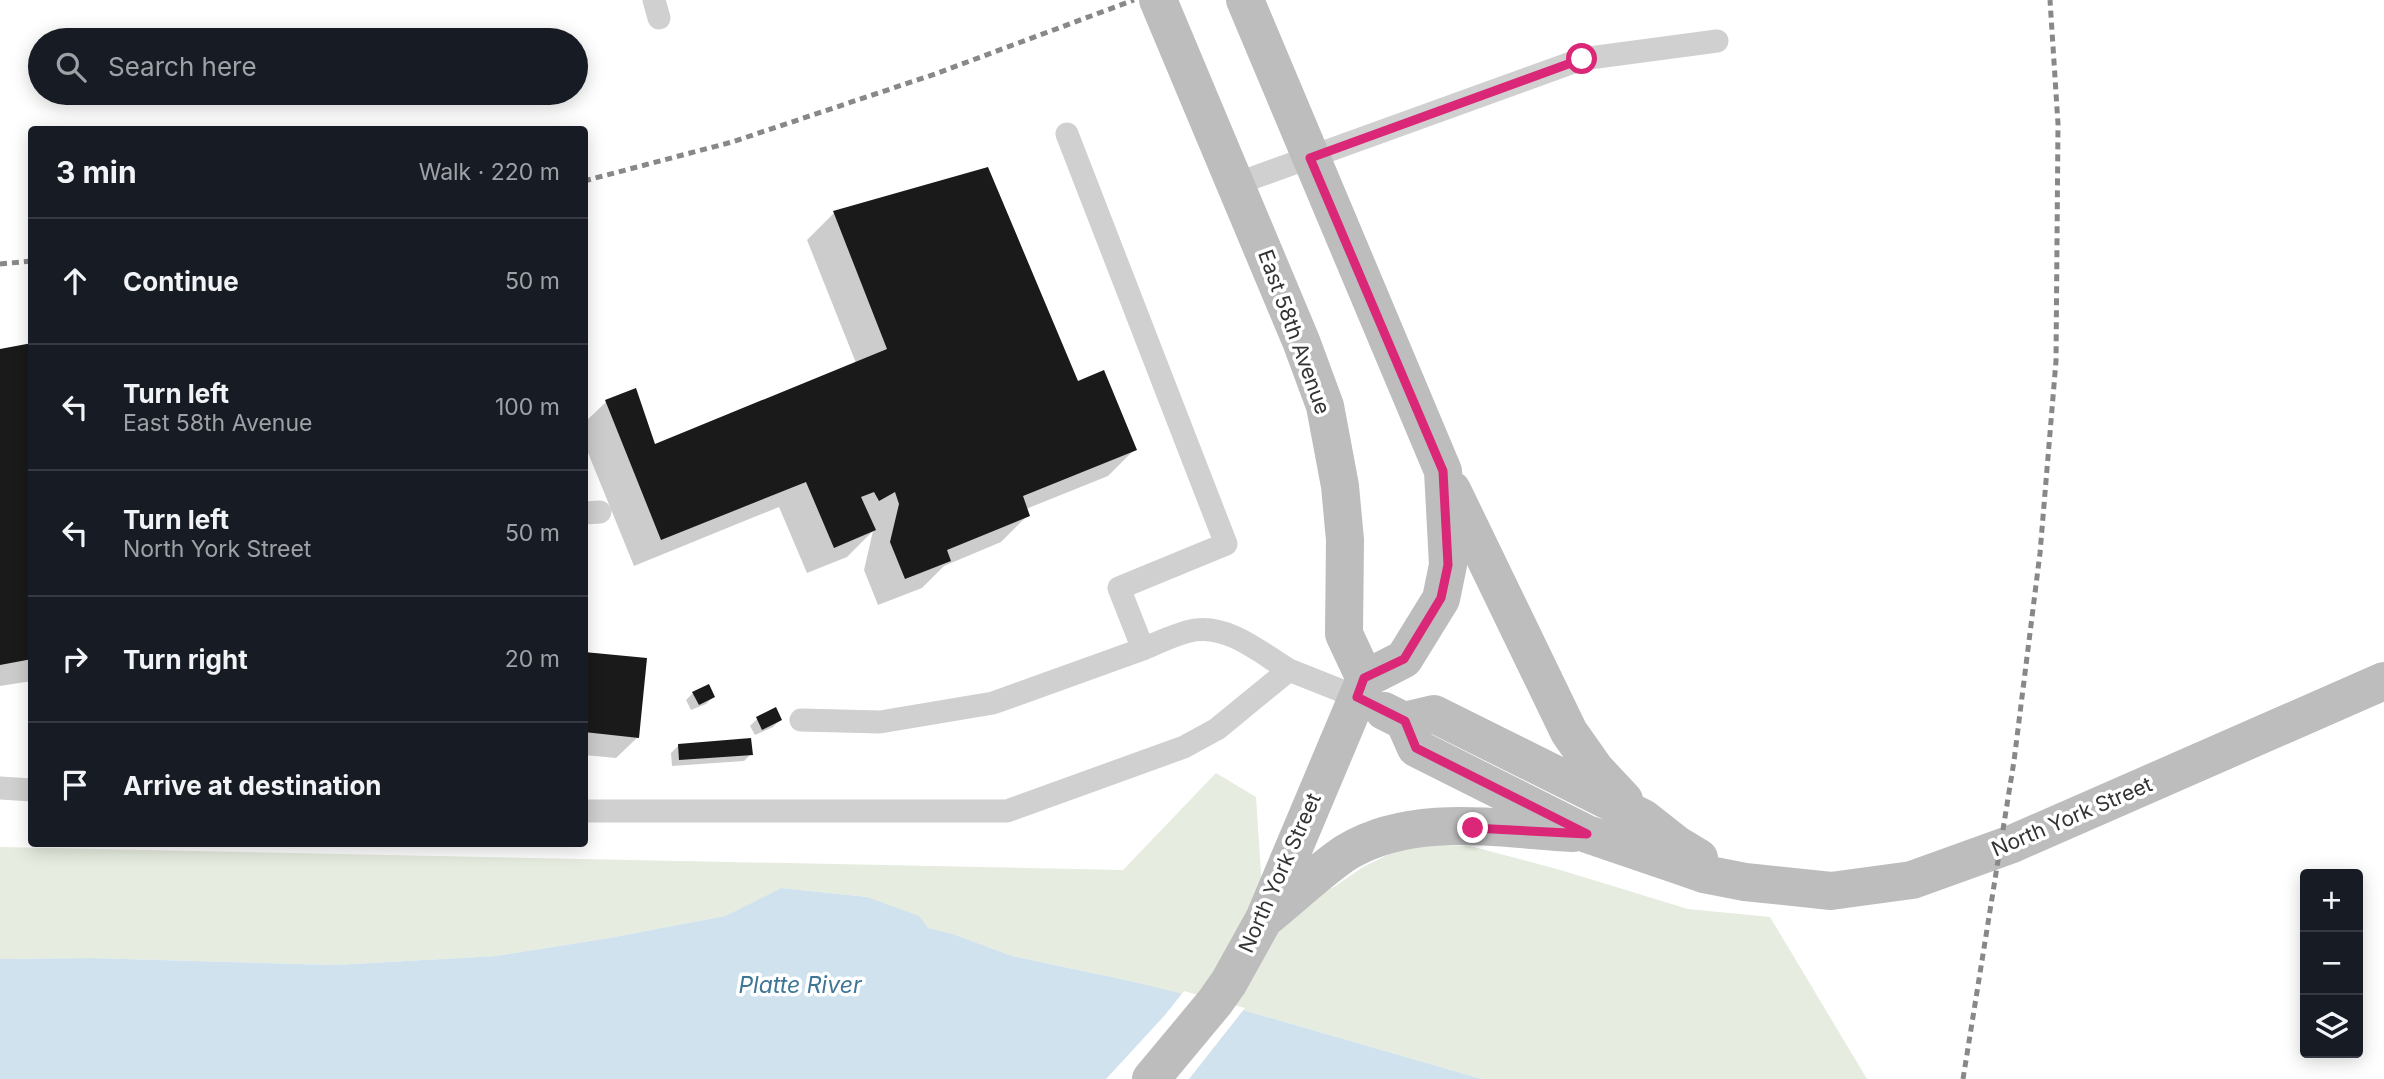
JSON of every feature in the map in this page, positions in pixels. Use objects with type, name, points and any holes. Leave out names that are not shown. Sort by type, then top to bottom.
[{"type":"main road","name":"East 58th Avenue","points":[[1158,0],[1301,341],[1325,406],[1340,486],[1345,540],[1344,634],[1361,688]]},
{"type":"main road","points":[[1245,0],[1443,471],[1569,733],[1595,769],[1643,818]]},
{"type":"main road","points":[[1405,721],[1361,688],[1404,659],[1441,598],[1448,565],[1443,471]]},
{"type":"main road","name":"North York Street","points":[[1745,881],[1676,844],[1643,818],[1434,714],[1405,721],[1416,748],[1587,834],[1704,874],[1745,881],[1830,891],[1912,880],[2012,844],[2384,681]]},
{"type":"main road","name":"North York Street","points":[[1151,1079],[1215,1002],[1264,919],[1361,688]]},
{"type":"main road","points":[[1264,919],[1347,852],[1394,832],[1440,827],[1587,834]]},
{"type":"lane","points":[[1236,184],[1582,59],[1717,41]]},
{"type":"lane","points":[[1067,134],[1226,544],[1119,588],[1143,649]]},
{"type":"lane","points":[[801,720],[880,723],[993,703],[1197,629],[1227,633],[1289,670],[1361,688]]},
{"type":"lane","points":[[588,811],[1007,811],[1184,747],[1217,729],[1289,670]]},
{"type":"lane","points":[[0,788],[28,790]]},
{"type":"shaded area","points":[[1216,773],[1256,797],[1264,919],[1334,887],[1363,867],[1402,848],[1436,845],[1470,846],[1688,909],[1770,917],[1867,1079],[1482,1079],[1215,1002],[1212,1006],[1130,981],[1012,956],[953,934],[927,928],[867,897],[781,888],[725,916],[496,956],[334,965],[91,958],[0,959],[0,847],[1123,870]]},
{"type":"water","name":"Platte River","points":[[781,888],[867,897],[919,916],[928,928],[953,934],[1012,956],[1215,1002],[1482,1079],[0,1079],[0,959],[91,958],[334,965],[496,956],[725,916]]},
{"type":"pier","points":[[1184,991],[1245,1008],[1189,1079],[1106,1079],[1165,1015]]},
{"type":"building","points":[[988,167],[1078,381],[1104,370],[1137,450],[1023,496],[1030,516],[947,550],[951,561],[905,579],[890,542],[899,504],[895,492],[879,501],[874,492],[861,497],[876,530],[834,548],[806,482],[661,540],[605,400],[636,388],[655,444],[887,349],[833,211]]},
{"type":"building","points":[[28,344],[28,660],[0,665],[0,349]]},
{"type":"building","points":[[588,652],[647,658],[639,738],[588,732]]},
{"type":"building","points":[[709,684],[715,697],[699,705],[692,692]]},
{"type":"building","points":[[776,707],[782,720],[762,730],[756,717]]},
{"type":"building","points":[[751,738],[753,755],[679,760],[678,744]]},
{"type":"railway","points":[[588,180],[732,142],[935,74],[1134,0]]},
{"type":"railway","points":[[1963,1079],[2014,761],[2040,553],[2056,361],[2058,124],[2050,0]]},
{"type":"railway","points":[[0,264],[28,261]]},
{"type":"route","points":[[1473,828],[1587,834],[1416,748],[1405,721],[1357,697],[1364,678],[1404,659],[1441,598],[1448,565],[1443,471],[1310,158],[1582,59]]}]
